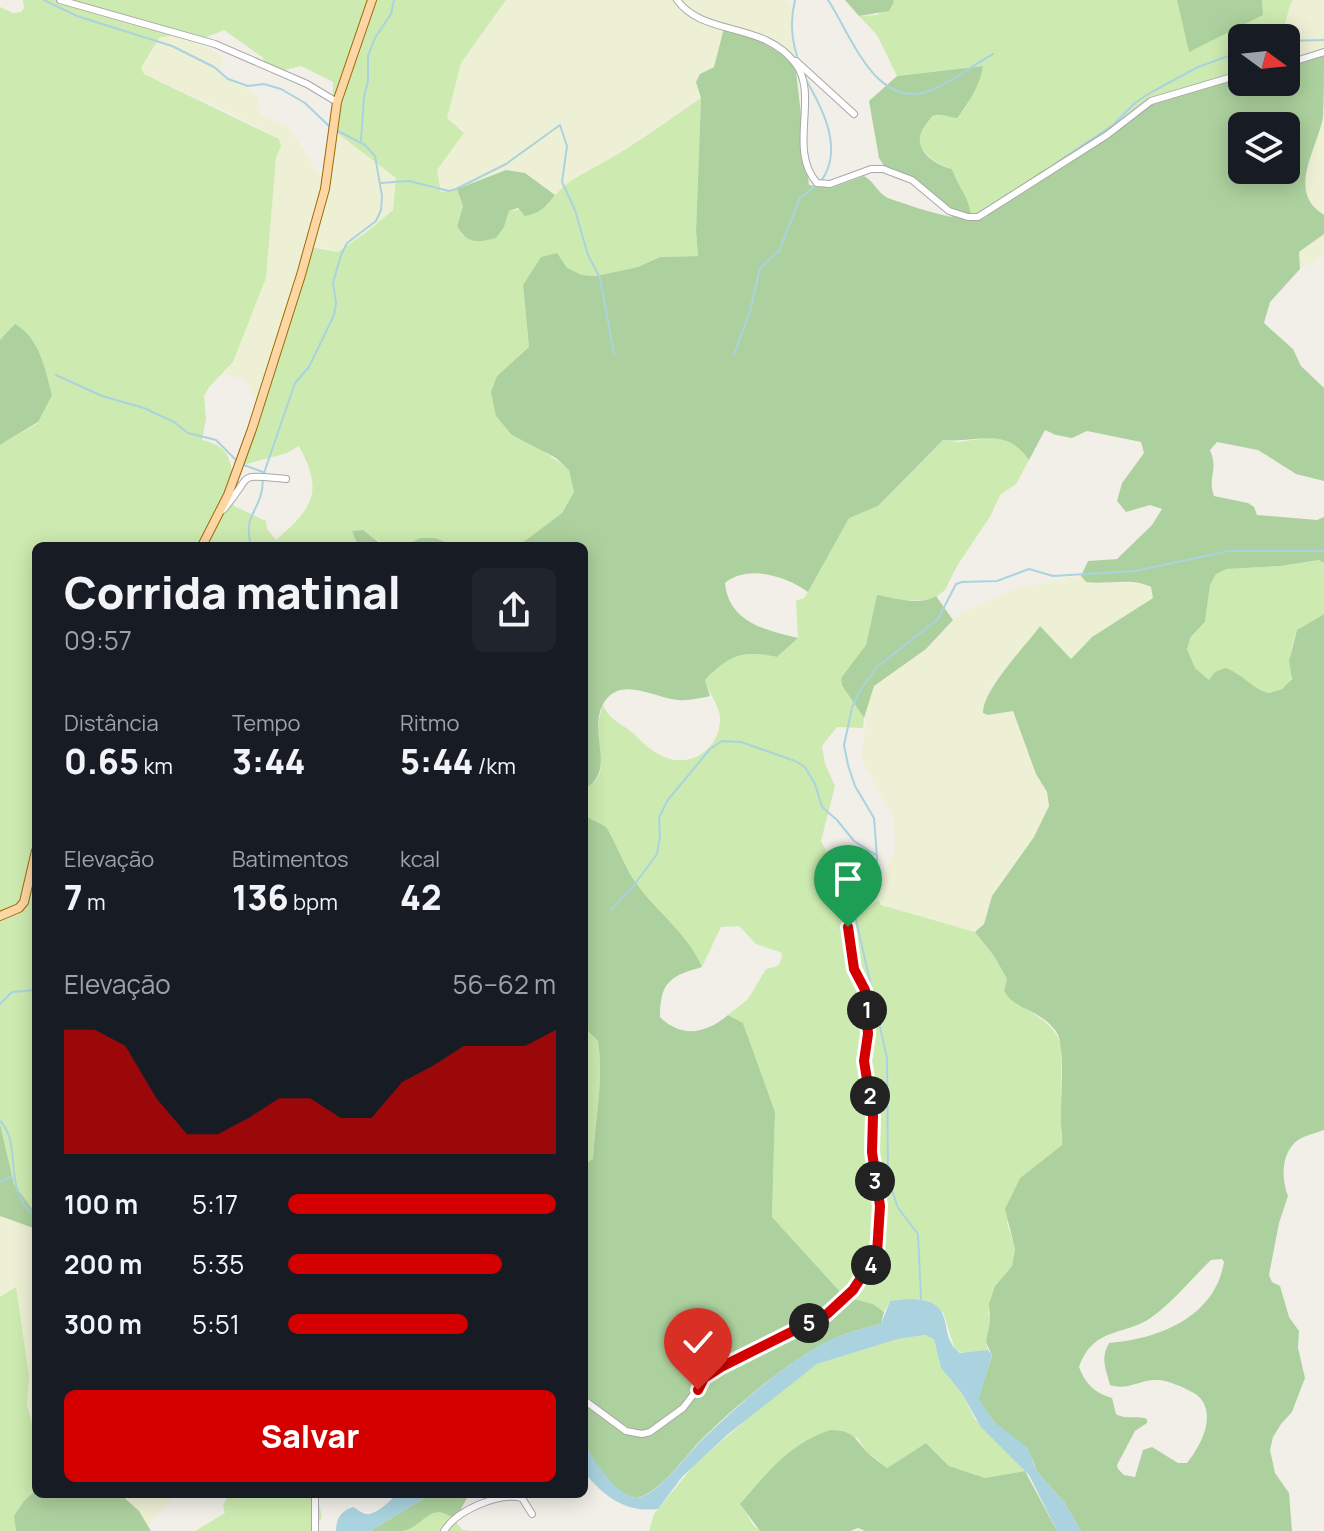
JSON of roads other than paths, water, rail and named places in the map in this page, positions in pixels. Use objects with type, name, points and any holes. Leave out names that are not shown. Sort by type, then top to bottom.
[{"type":"main road","points":[[204,542],[219,514],[252,429],[321,206],[337,102],[372,0]]},
{"type":"main road","points":[[0,916],[19,908],[24,902],[32,868]]},
{"type":"street","points":[[60,0],[111,17],[215,44],[307,84],[337,102]]},
{"type":"street","points":[[677,0],[700,20],[754,35],[807,68],[854,114]]},
{"type":"street","points":[[1300,60],[1324,52]]},
{"type":"street","points":[[786,55],[797,65],[803,81],[804,155],[817,183],[830,184],[871,169],[883,169],[912,180],[949,211],[973,217],[982,216],[1021,187],[1107,135],[1151,101],[1228,78]]},
{"type":"street","points":[[219,514],[246,477],[286,479]]},
{"type":"street","points":[[588,1403],[626,1431],[650,1432],[683,1408],[709,1374],[827,1314],[853,1290],[876,1256],[880,1206],[872,1152],[873,1116],[864,1061],[868,1034],[865,990],[855,970],[848,923],[838,896],[840,869]]},
{"type":"street","points":[[315,1498],[315,1531]]},
{"type":"street","points":[[444,1531],[460,1516],[502,1498]]},
{"type":"street","points":[[522,1498],[532,1514]]},
{"type":"water","points":[[907,1299],[935,1305],[941,1311],[948,1337],[960,1353],[988,1350],[992,1355],[979,1399],[993,1421],[1028,1448],[1037,1472],[1064,1502],[1081,1531],[1057,1531],[1029,1475],[981,1427],[961,1392],[941,1368],[934,1339],[925,1335],[898,1339],[817,1364],[727,1435],[682,1477],[658,1509],[626,1506],[608,1496],[588,1476],[588,1450],[608,1478],[624,1493],[632,1497],[648,1494],[665,1481],[717,1426],[778,1373],[828,1341],[881,1324],[890,1301]]},
{"type":"water","points":[[393,1498],[424,1498],[370,1531],[336,1531],[338,1519],[345,1511],[353,1507],[370,1514]]},
{"type":"waterway","points":[[44,0],[77,16],[172,46],[214,67],[228,79],[248,86],[264,84],[281,89],[305,103],[330,127]]},
{"type":"waterway","points":[[361,141],[368,56],[375,38],[391,14],[394,0]]},
{"type":"waterway","points":[[795,0],[792,28],[797,56]]},
{"type":"waterway","points":[[828,0],[869,68],[882,82],[897,91],[914,94],[934,89],[993,54]]},
{"type":"waterway","points":[[1300,41],[1324,40]]},
{"type":"waterway","points":[[1056,163],[1113,125],[1150,93],[1198,67],[1228,56]]},
{"type":"waterway","points":[[806,80],[819,104],[831,143],[828,169],[821,181]]},
{"type":"waterway","points":[[381,183],[409,181],[449,191],[456,189],[506,164],[560,125],[567,146],[562,182],[575,210],[588,255],[600,278],[614,354]]},
{"type":"waterway","points":[[264,473],[295,383],[309,367],[334,315],[333,283],[341,255],[347,243],[376,221],[381,210],[382,196],[375,156],[365,145],[336,130]]},
{"type":"waterway","points":[[734,354],[750,312],[760,268],[779,251],[800,198],[817,185]]},
{"type":"waterway","points":[[56,375],[102,396],[144,408],[174,422],[188,433],[216,440],[236,460]]},
{"type":"waterway","points":[[244,465],[263,472]]},
{"type":"waterway","points":[[250,542],[249,526],[263,480]]},
{"type":"waterway","points":[[921,1299],[918,1234],[898,1208],[888,1178],[887,1058],[851,897],[856,877],[877,864],[874,818],[855,786],[844,745],[859,692],[876,668],[938,619],[956,584],[962,582],[997,581],[1029,569],[1053,576],[1135,571],[1229,551],[1324,551]]},
{"type":"waterway","points":[[611,910],[657,854],[659,818],[667,801],[710,749],[722,741],[741,742],[805,767],[815,784],[822,807],[854,841],[876,855]]},
{"type":"waterway","points":[[0,1004],[12,992],[32,990]]},
{"type":"waterway","points":[[0,1121],[11,1142],[19,1193],[32,1214]]},
{"type":"waterway","points":[[0,1182],[11,1177]]}]
